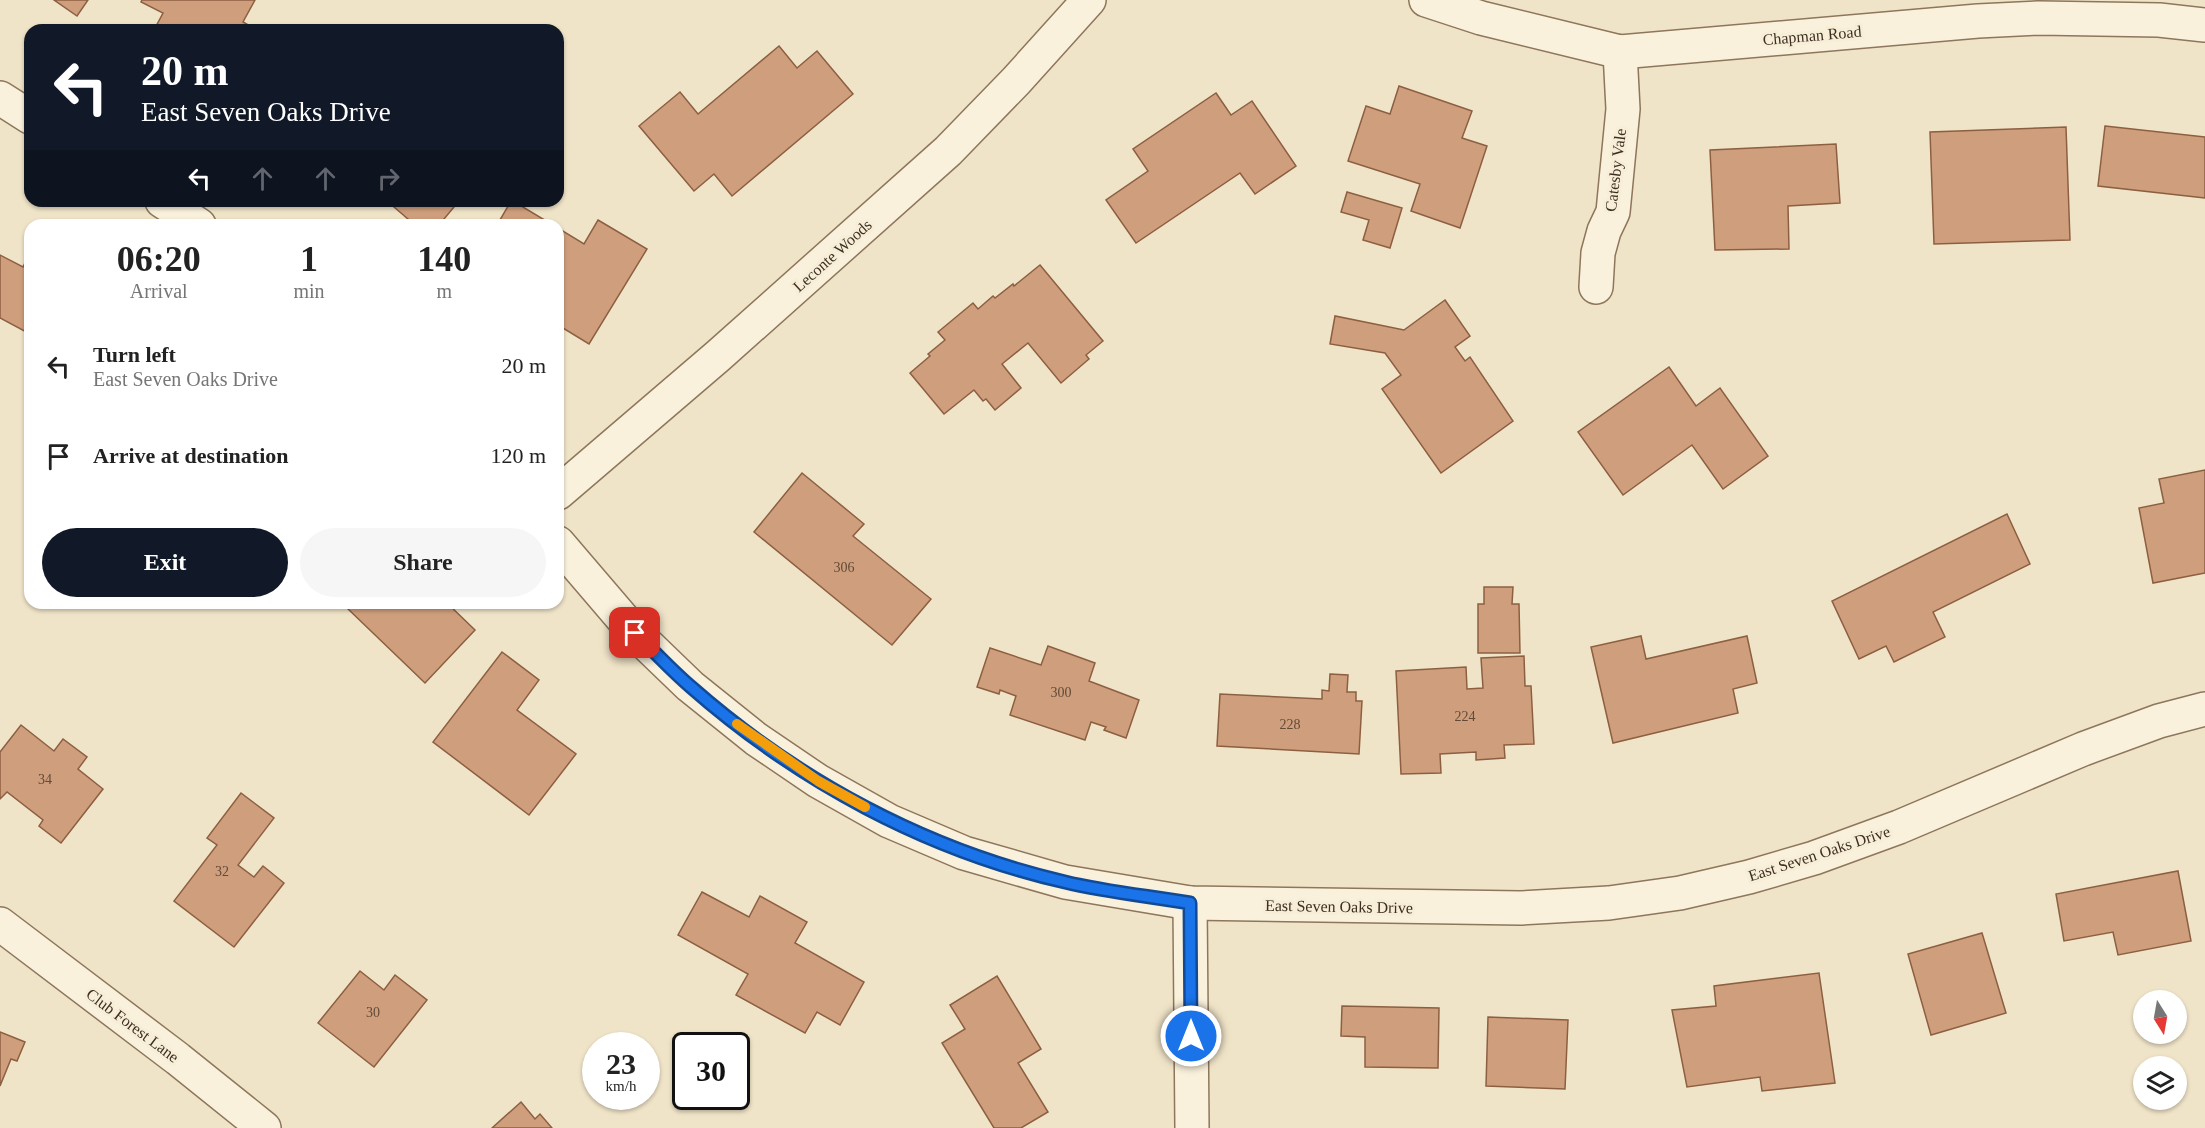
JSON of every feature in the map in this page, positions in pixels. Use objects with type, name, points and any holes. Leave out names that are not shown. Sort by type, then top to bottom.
[{"type":"street","name":"Leconte Woods","points":[[564,488],[718,356],[948,150],[1016,81],[1089,0]]},
{"type":"street","name":"Chapman Road","points":[[1426,0],[1481,18],[1620,52],[2019,19],[2160,20],[2205,25]]},
{"type":"street","name":"Catesby Vale","points":[[1596,287],[1598,253],[1604,231],[1613,212],[1623,109],[1620,52]]},
{"type":"street","points":[[0,98],[24,113]]},
{"type":"street","points":[[171,207],[190,219]]},
{"type":"street","name":"East Seven Oaks Drive","points":[[564,550],[635,633],[690,686],[756,739],[818,781],[889,821],[964,853],[1065,882],[1190,903],[1521,908],[1609,903],[1680,893],[1749,878],[1814,858],[1899,827],[2083,749],[2159,721],[2205,709]]},
{"type":"street","points":[[1190,903],[1192,1128]]},
{"type":"street","name":"Club Forest Lane","points":[[0,924],[178,1059],[264,1128]]},
{"type":"building","points":[[54,0],[88,0],[77,16]]},
{"type":"building","points":[[142,0],[255,0],[243,22],[246,24],[157,24],[163,13],[141,2]]},
{"type":"building","points":[[779,46],[797,68],[817,51],[853,94],[732,196],[714,174],[694,191],[639,126],[680,92],[698,114]]},
{"type":"building","points":[[1399,86],[1472,111],[1462,138],[1487,146],[1460,228],[1411,211],[1420,184],[1348,161],[1366,106],[1390,114]]},
{"type":"building","points":[[1216,93],[1231,115],[1252,101],[1296,166],[1255,194],[1240,173],[1136,243],[1106,200],[1148,171],[1133,149]]},
{"type":"building","points":[[2105,126],[2205,137],[2205,198],[2098,186]]},
{"type":"building","points":[[2066,127],[2070,240],[1934,244],[1930,132]]},
{"type":"building","points":[[1836,144],[1840,203],[1788,206],[1789,249],[1715,250],[1710,150]]},
{"type":"building","points":[[1347,192],[1402,208],[1390,248],[1363,240],[1369,220],[1341,212]]},
{"type":"building","points":[[394,207],[454,207],[444,219],[408,219]]},
{"type":"building","points":[[508,207],[523,207],[543,219],[500,219]]},
{"type":"building","points":[[598,220],[647,249],[589,344],[564,329],[564,232],[584,244]]},
{"type":"building","points":[[0,255],[23,267],[24,265],[24,331],[0,318]]},
{"type":"building","points":[[1040,265],[1103,341],[1086,355],[1089,359],[1061,383],[1028,343],[1002,364],[1021,388],[995,410],[974,390],[944,414],[910,373],[945,340],[938,332],[973,303],[978,309],[993,296],[995,298],[1013,284],[1014,286]]},
{"type":"building","points":[[1445,300],[1470,336],[1455,347],[1465,361],[1470,357],[1513,421],[1441,473],[1382,389],[1401,375],[1385,353],[1330,344],[1335,316],[1404,330]]},
{"type":"building","points":[[1669,367],[1696,406],[1720,388],[1768,456],[1723,489],[1692,445],[1623,495],[1578,432]]},
{"type":"building","points":[[2205,470],[2205,573],[2153,583],[2139,508],[2164,503],[2159,479]]},
{"type":"building","points":[[802,473],[864,524],[853,536],[931,599],[892,645],[754,532]]},
{"type":"building","points":[[2007,514],[2030,564],[1933,612],[1945,637],[1894,662],[1886,646],[1859,659],[1832,601]]},
{"type":"building","points":[[1484,587],[1513,587],[1512,604],[1519,604],[1520,653],[1478,653],[1478,604],[1484,604]]},
{"type":"building","points":[[348,609],[453,609],[475,630],[425,683]]},
{"type":"building","points":[[1641,636],[1646,659],[1747,636],[1757,683],[1733,689],[1738,713],[1613,743],[1591,647]]},
{"type":"building","points":[[1048,646],[1095,663],[1089,681],[1139,700],[1126,738],[1104,730],[1106,727],[1091,722],[1085,740],[1010,715],[1016,696],[1000,690],[999,694],[977,687],[990,648],[1041,665]]},
{"type":"building","points":[[502,652],[539,680],[517,710],[576,754],[529,815],[433,742]]},
{"type":"building","points":[[1524,656],[1525,686],[1531,686],[1534,744],[1504,745],[1505,758],[1476,760],[1476,752],[1440,754],[1441,773],[1401,774],[1396,671],[1466,667],[1467,689],[1483,688],[1481,658]]},
{"type":"building","points":[[1330,674],[1348,675],[1347,692],[1356,692],[1356,701],[1362,701],[1359,754],[1217,746],[1220,694],[1322,699],[1322,690],[1329,691]]},
{"type":"building","points":[[21,725],[54,751],[63,739],[87,757],[78,769],[103,789],[61,843],[39,826],[43,820],[7,792],[0,799],[0,752]]},
{"type":"building","points":[[241,793],[274,818],[238,865],[254,877],[263,866],[284,883],[234,947],[174,901],[217,845],[207,838]]},
{"type":"building","points":[[2178,871],[2191,941],[2118,955],[2113,932],[2064,941],[2056,894]]},
{"type":"building","points":[[702,892],[749,917],[760,896],[807,922],[795,943],[864,982],[840,1025],[817,1012],[805,1033],[736,995],[748,974],[678,935]]},
{"type":"building","points":[[1982,933],[2006,1013],[1931,1035],[1908,954]]},
{"type":"building","points":[[360,971],[384,990],[395,975],[427,1000],[374,1067],[318,1023]]},
{"type":"building","points":[[1819,973],[1835,1083],[1762,1091],[1760,1077],[1687,1087],[1672,1010],[1716,1006],[1714,986]]},
{"type":"building","points":[[997,976],[1041,1049],[1018,1063],[1048,1112],[1021,1128],[994,1128],[942,1043],[965,1029],[950,1005]]},
{"type":"building","points":[[1342,1006],[1439,1008],[1438,1068],[1365,1067],[1365,1037],[1341,1036]]},
{"type":"building","points":[[1488,1017],[1568,1020],[1565,1089],[1486,1086]]},
{"type":"building","points":[[0,1032],[25,1042],[17,1061],[11,1059],[0,1086]]},
{"type":"building","points":[[521,1102],[535,1119],[540,1114],[552,1128],[492,1128]]},
{"type":"slow traffic","points":[[737,724],[818,781],[865,807]]},
{"type":"route","points":[[635,633],[690,686],[756,739],[818,781],[889,821],[964,853],[1065,882],[1190,903],[1191,1036]]}]
